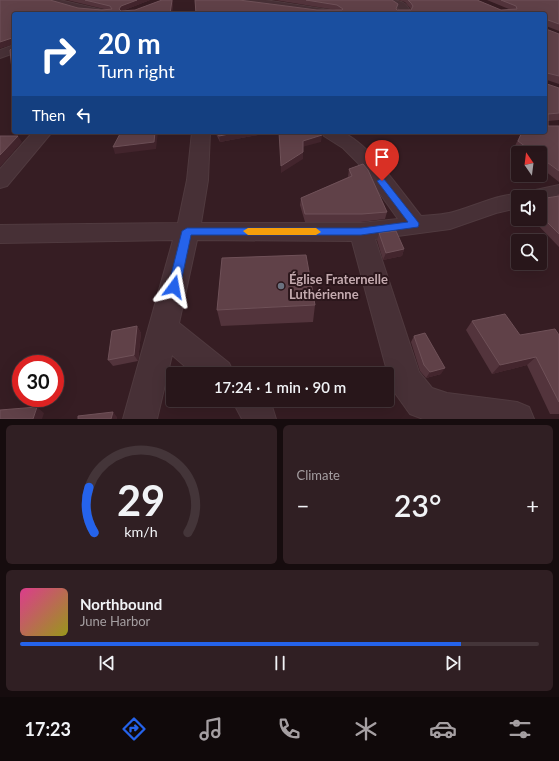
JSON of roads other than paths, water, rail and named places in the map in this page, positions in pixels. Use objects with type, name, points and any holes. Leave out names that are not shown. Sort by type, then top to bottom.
[{"type":"street","points":[[52,0],[64,5],[97,12]]},
{"type":"street","points":[[64,5],[76,0]]},
{"type":"street","points":[[236,0],[323,12]]},
{"type":"street","points":[[392,0],[404,8],[405,12]]},
{"type":"street","points":[[0,54],[12,50]]},
{"type":"street","points":[[0,181],[41,134]]},
{"type":"street","points":[[140,419],[164,329],[187,231],[196,182],[201,134]]},
{"type":"street","points":[[333,134],[349,144],[365,159],[414,224]]},
{"type":"street","points":[[547,194],[559,192]]},
{"type":"street","points":[[0,234],[187,231],[361,232],[414,224],[450,221],[492,207],[511,203]]},
{"type":"street","points":[[361,232],[406,382],[422,402],[447,410],[517,419]]},
{"type":"street","points":[[164,329],[210,367]]},
{"type":"street","points":[[256,407],[259,419]]},
{"type":"place","name":"Église Fraternelle Luthérienne","points":[[281,286]]}]
